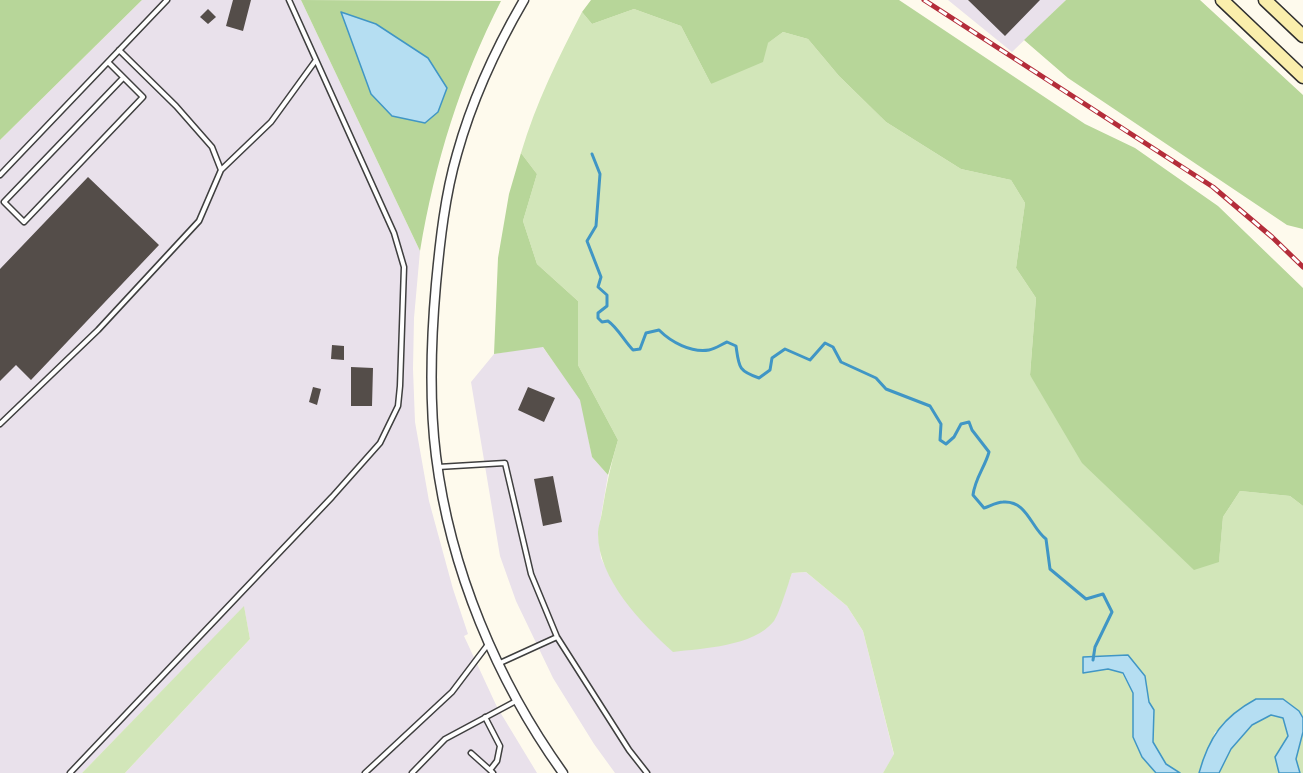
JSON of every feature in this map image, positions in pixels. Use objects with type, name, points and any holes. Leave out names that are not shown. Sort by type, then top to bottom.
[{"type":"main road","points":[[1222,0],[1303,77]]},
{"type":"main road","points":[[1265,0],[1303,36]]},
{"type":"street","points":[[524,0],[483,79],[456,155],[440,249],[433,322],[434,436],[443,501],[472,601],[499,664],[518,700],[538,737],[563,773]]},
{"type":"lane","points":[[0,175],[167,0]]},
{"type":"lane","points":[[70,773],[339,489],[380,443],[398,406],[404,267],[402,256],[394,233],[289,0]]},
{"type":"lane","points":[[119,50],[176,106],[212,147],[221,170]]},
{"type":"lane","points":[[0,424],[98,330],[199,221],[221,170],[271,122],[316,60]]},
{"type":"lane","points":[[108,62],[143,97],[24,222],[4,202],[123,78]]},
{"type":"lane","points":[[438,467],[505,463],[531,574],[557,637],[629,750],[647,773]]},
{"type":"lane","points":[[499,664],[557,637]]},
{"type":"lane","points":[[365,773],[452,692],[489,642]]},
{"type":"lane","points":[[412,773],[445,739],[518,700]]},
{"type":"lane","points":[[471,753],[492,771],[500,746],[485,717]]},
{"type":"shaded area","points":[[142,0],[301,0],[420,251],[414,318],[413,369],[415,422],[429,501],[468,634],[464,636],[497,707],[537,773],[125,773],[250,639],[244,607],[82,773],[0,773],[0,140]]},
{"type":"shaded area","points":[[948,0],[1066,0],[1012,52]]},
{"type":"shaded area","points":[[542,346],[581,400],[592,457],[608,475],[598,534],[601,558],[615,586],[774,620],[792,573],[806,572],[847,606],[863,631],[894,755],[883,773],[615,773],[553,678],[516,601],[500,556],[471,382],[494,354]]},
{"type":"green space","points":[[0,0],[142,0],[0,140]]},
{"type":"green space","points":[[301,0],[501,1],[461,92],[441,154],[420,251]]},
{"type":"green space","points":[[591,0],[899,0],[1085,124],[1135,148],[1218,206],[1303,288],[1303,506],[1290,496],[1240,491],[1223,517],[1219,562],[1194,570],[1082,463],[1030,375],[1036,298],[1016,268],[1025,203],[1011,180],[961,169],[886,122],[839,76],[808,39],[783,32],[768,43],[763,62],[711,84],[681,26],[634,9],[592,24],[582,12]]},
{"type":"green space","points":[[1066,0],[1200,0],[1303,95],[1303,229],[1287,225],[1068,78],[1024,40]]},
{"type":"green space","points":[[634,9],[681,26],[711,84],[783,32],[808,39],[839,76],[886,122],[961,169],[1011,180],[1025,203],[1016,268],[1036,298],[1030,375],[1219,561],[1223,517],[1240,491],[1290,496],[1303,506],[1303,718],[1299,711],[1283,699],[1215,732],[1199,773],[1180,773],[1166,764],[1153,742],[1154,710],[1149,702],[1145,676],[1083,657],[1083,673],[1108,669],[1122,673],[1133,693],[1133,737],[1142,757],[1156,773],[883,773],[894,754],[863,631],[847,606],[806,572],[792,573],[774,621],[765,630],[741,641],[673,652],[648,628],[614,584],[600,551],[598,529],[618,440],[578,365],[578,301],[537,264],[523,221],[537,174],[521,153],[548,81],[582,12],[592,24]]},
{"type":"green space","points":[[521,153],[537,174],[523,221],[537,264],[578,301],[578,365],[618,440],[608,475],[592,457],[580,400],[543,347],[494,354],[498,258],[509,194]]},
{"type":"green space","points":[[244,606],[250,639],[125,773],[82,773]]},
{"type":"green space","points":[[1271,715],[1283,718],[1288,737],[1275,757],[1279,773],[1219,773],[1231,749],[1252,725]]},
{"type":"green space","points":[[1303,732],[1303,773],[1300,773],[1296,759]]},
{"type":"water","points":[[341,12],[376,24],[428,58],[447,88],[438,112],[425,123],[392,116],[371,94]]},
{"type":"water","points":[[1128,655],[1145,676],[1149,702],[1154,710],[1153,742],[1166,764],[1180,773],[1156,773],[1142,757],[1133,737],[1133,693],[1123,673],[1108,669],[1083,673],[1083,657]]},
{"type":"water","points":[[1256,699],[1283,699],[1299,711],[1303,718],[1303,732],[1296,759],[1300,773],[1279,773],[1275,757],[1288,736],[1283,718],[1271,715],[1252,725],[1231,749],[1219,773],[1199,773],[1207,749],[1219,729],[1235,713]]},
{"type":"building","points":[[233,0],[251,0],[243,31],[226,26]]},
{"type":"building","points":[[968,0],[1040,0],[1005,36]]},
{"type":"building","points":[[208,9],[216,17],[208,24],[200,17]]},
{"type":"building","points":[[88,177],[159,245],[31,380],[16,365],[0,381],[0,269]]},
{"type":"building","points":[[332,345],[344,346],[344,360],[331,359]]},
{"type":"building","points":[[351,367],[373,368],[372,406],[351,406]]},
{"type":"building","points":[[313,387],[321,389],[317,405],[309,402]]},
{"type":"building","points":[[528,387],[555,398],[544,422],[518,410]]},
{"type":"building","points":[[553,476],[562,522],[543,526],[534,479]]},
{"type":"waterway","points":[[592,154],[600,174],[596,226],[587,241],[601,277],[598,287],[607,295],[607,306],[598,313],[598,318],[602,322],[608,321],[612,324],[633,350],[640,349],[646,333],[659,330],[669,339],[695,350],[711,349],[727,342],[736,346],[739,364],[743,370],[759,378],[770,370],[772,358],[785,349],[810,360],[825,343],[833,347],[841,362],[876,378],[886,389],[930,406],[941,424],[940,440],[946,444],[954,437],[961,424],[969,422],[972,430],[989,452],[973,495],[984,508],[1001,502],[1018,505],[1046,539],[1050,569],[1086,599],[1103,594],[1112,612],[1095,647],[1093,660]]},
{"type":"railway","points":[[924,0],[1213,187],[1272,237],[1303,267]]}]
